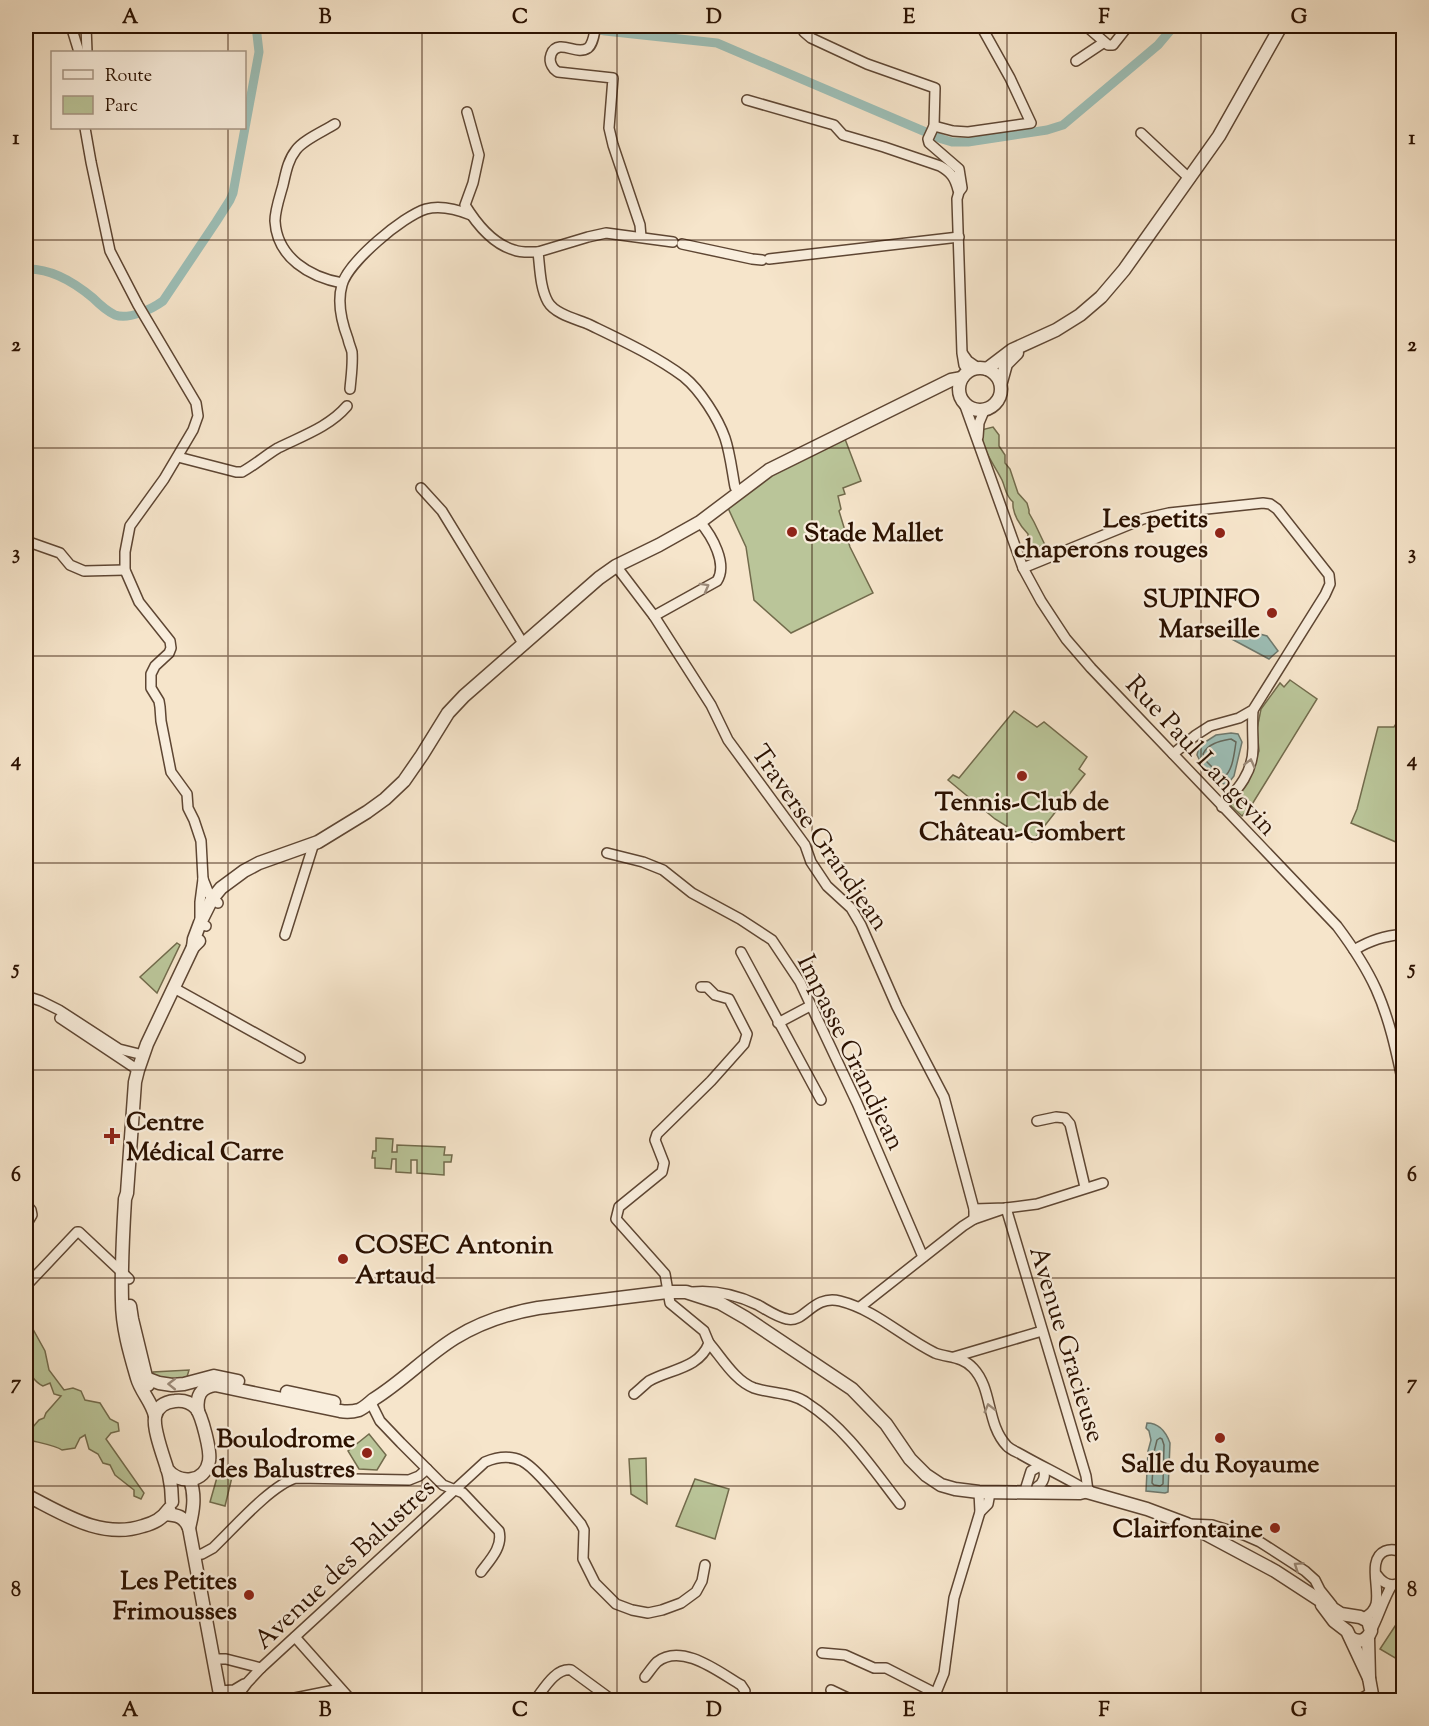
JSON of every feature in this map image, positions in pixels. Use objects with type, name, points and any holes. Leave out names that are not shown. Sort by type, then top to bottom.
[{"type":"street","points":[[71,26],[79,51]]},
{"type":"street","points":[[86,26],[87,51]]},
{"type":"street","points":[[803,26],[804,32],[811,38],[867,64],[935,88],[934,126],[928,139],[929,143],[959,169],[962,188],[957,199],[962,353],[974,371]]},
{"type":"street","points":[[934,126],[968,132],[1031,123],[1010,78],[981,26]]},
{"type":"street","points":[[1086,26],[1108,45],[1113,45],[1128,26]]},
{"type":"street","points":[[172,1502],[155,1416],[151,1403],[141,1390],[124,1326],[122,1302],[125,1276],[125,1199],[138,1070],[193,947],[194,939],[221,888],[259,862],[314,843],[385,799],[404,781],[448,713],[464,696],[599,578],[616,566],[700,522],[769,470],[951,380],[974,371],[1056,330],[1080,315],[1101,297],[1124,270],[1190,179],[1219,136],[1281,26]]},
{"type":"street","points":[[595,30],[591,45],[586,49],[578,51],[560,47],[554,49],[550,55],[550,63],[558,72],[613,78],[609,128],[640,225],[641,237]]},
{"type":"street","points":[[1076,61],[1103,43]]},
{"type":"street","points":[[747,100],[834,124],[843,135],[940,166],[948,170],[955,179],[959,192]]},
{"type":"street","points":[[467,112],[479,155],[465,205],[471,215],[496,241],[514,250],[538,252],[606,233],[678,243],[752,259],[766,259],[959,237]]},
{"type":"street","points":[[335,124],[297,148],[293,154],[289,161],[275,221],[281,242],[294,262],[309,273],[329,281],[342,283]]},
{"type":"street","points":[[85,129],[110,251],[138,305],[196,403],[198,416],[194,430],[178,457],[130,526],[125,552],[126,570],[139,602],[170,641],[169,653],[154,666],[150,688],[159,700],[171,772],[187,794],[188,808],[201,841],[204,879],[200,902],[203,925]]},
{"type":"street","points":[[1142,133],[1190,179]]},
{"type":"street","points":[[350,389],[352,351],[340,304],[342,283],[366,249],[418,212],[427,209],[453,208],[471,215]]},
{"type":"street","points":[[538,252],[549,303],[559,311],[613,336],[663,364],[693,387],[716,418],[725,437],[735,487],[739,493]]},
{"type":"street","points":[[974,371],[959,386],[959,394],[966,406],[984,411],[999,400],[1006,364],[1036,340]]},
{"type":"street","points":[[974,371],[995,374],[1001,382]]},
{"type":"street","points":[[935,388],[959,394]]},
{"type":"street","points":[[178,457],[242,472],[277,449],[319,428],[347,406]]},
{"type":"street","name":"Rue Paul Langevin","points":[[966,406],[1023,568],[1041,601],[1066,639],[1091,668],[1337,926],[1354,950],[1376,990],[1404,1088]]},
{"type":"street","name":"Rue Paul Langevin","points":[[978,442],[979,423],[984,411]]},
{"type":"street","points":[[421,488],[442,512],[524,645]]},
{"type":"street","points":[[1023,568],[1143,519],[1180,512],[1263,503],[1270,504],[1277,509],[1329,575],[1330,584],[1252,710],[1239,718],[1210,726],[1173,754]]},
{"type":"street","points":[[654,616],[717,581],[721,575],[721,564],[715,547],[700,522]]},
{"type":"street","points":[[26,541],[60,553],[70,565],[84,572],[126,570]]},
{"type":"street","name":"Traverse Grandjean","points":[[616,566],[654,616],[711,705],[728,740],[805,845],[811,862],[827,886],[851,908],[861,925],[897,1007],[944,1097],[974,1214]]},
{"type":"street","points":[[1222,807],[1242,784],[1251,764],[1252,710]]},
{"type":"street","points":[[285,935],[314,843]]},
{"type":"street","name":"Impasse Grandjean","points":[[607,853],[643,862],[663,870],[693,893],[772,940],[800,982],[857,1103],[922,1257]]},
{"type":"street","points":[[204,879],[215,901]]},
{"type":"street","points":[[1354,950],[1370,940],[1404,934]]},
{"type":"street","points":[[741,952],[821,1100]]},
{"type":"street","points":[[701,987],[707,987],[715,995],[729,999],[747,1034],[744,1044],[711,1081],[657,1134],[655,1140],[664,1163],[662,1172],[619,1207],[616,1219],[665,1274],[670,1303],[705,1331],[709,1343],[738,1377],[753,1388],[795,1397],[807,1402],[848,1436],[900,1504]]},
{"type":"street","points":[[174,988],[300,1058]]},
{"type":"street","points":[[26,996],[138,1070]]},
{"type":"street","points":[[26,1002],[59,1010],[119,1049],[143,1055]]},
{"type":"street","points":[[778,1023],[810,1005]]},
{"type":"street","points":[[1037,1121],[1056,1117],[1065,1118],[1070,1124],[1085,1187]]},
{"type":"street","points":[[860,1307],[974,1214],[1037,1204],[1085,1187],[1104,1183]]},
{"type":"street","points":[[26,1204],[32,1215],[26,1225]]},
{"type":"street","name":"Avenue Gracieuse","points":[[1006,1208],[1086,1476],[1088,1491]]},
{"type":"street","points":[[26,1286],[79,1232],[125,1276],[132,1319],[151,1392],[154,1396],[188,1402],[198,1411]]},
{"type":"street","points":[[189,1528],[198,1504],[204,1472],[210,1456],[197,1400],[200,1392],[207,1386],[216,1385],[350,1412],[361,1409],[457,1336],[520,1311],[667,1292],[706,1291],[732,1295],[790,1320],[797,1319],[822,1301],[838,1300],[860,1307],[937,1353],[964,1360],[973,1368],[982,1384],[993,1423],[998,1434],[1011,1450],[1088,1491],[1187,1524],[1275,1571],[1341,1614],[1368,1622],[1369,1678],[1372,1697],[1358,1701]]},
{"type":"street","points":[[686,1292],[720,1303],[746,1318],[852,1389],[886,1424],[910,1459],[941,1485],[985,1493],[1032,1484],[1080,1493],[1088,1491]]},
{"type":"street","points":[[954,1357],[1042,1331]]},
{"type":"street","points":[[634,1394],[648,1382],[696,1361],[706,1352],[709,1343]]},
{"type":"street","points":[[146,1378],[172,1385],[214,1376],[341,1403],[370,1401]]},
{"type":"street","points":[[155,1416],[162,1405],[186,1397],[199,1380]]},
{"type":"street","points":[[370,1401],[380,1421],[427,1469],[443,1485],[463,1493],[499,1532],[501,1539],[498,1548],[481,1572]]},
{"type":"street","points":[[1020,1454],[1032,1484]]},
{"type":"street","name":"Avenue des Balustres","points":[[220,1696],[238,1697],[261,1668],[485,1462],[496,1458],[512,1457],[524,1462],[545,1482],[581,1524],[584,1530],[582,1558],[595,1583],[616,1604],[648,1613],[681,1603],[696,1592],[702,1581],[705,1565]]},
{"type":"street","points":[[941,1485],[970,1487],[1041,1484],[1044,1471],[1041,1467]]},
{"type":"street","points":[[1032,1484],[1031,1471],[1041,1467]]},
{"type":"street","points":[[167,1469],[171,1475],[186,1480],[193,1489],[194,1510]]},
{"type":"street","points":[[194,1555],[202,1554],[213,1548],[288,1480],[297,1478],[409,1480],[419,1476],[427,1469]]},
{"type":"street","points":[[26,1495],[93,1527],[121,1531],[137,1528],[160,1519],[186,1480],[200,1476],[204,1472]]},
{"type":"street","points":[[822,1653],[845,1655],[874,1668],[886,1668],[934,1697],[944,1673],[954,1598],[985,1493]]},
{"type":"street","points":[[165,1514],[179,1516],[186,1520],[189,1528],[220,1696]]},
{"type":"street","points":[[1187,1524],[1212,1525],[1260,1542],[1315,1580],[1335,1610]]},
{"type":"street","points":[[1402,1551],[1389,1550],[1378,1557],[1375,1569],[1381,1581],[1392,1585],[1404,1581]]},
{"type":"street","points":[[1369,1678],[1349,1635],[1347,1625],[1351,1620],[1372,1612],[1377,1599],[1377,1575]]},
{"type":"street","points":[[1316,1597],[1334,1621],[1356,1641],[1362,1641],[1369,1635],[1392,1585]]},
{"type":"street","points":[[296,1637],[351,1701]]},
{"type":"street","points":[[645,1677],[657,1662],[664,1658],[685,1655],[741,1685],[745,1691],[743,1701]]},
{"type":"street","name":"Avenue des Balustres","points":[[214,1659],[226,1659],[261,1668]]},
{"type":"street","points":[[536,1701],[559,1672],[565,1669],[571,1670],[612,1701]]},
{"type":"street","points":[[285,1701],[340,1689]]},
{"type":"street","points":[[831,1690],[852,1701]]},
{"type":"green space","points":[[993,427],[999,435],[999,446],[1005,455],[1005,463],[1010,469],[1018,493],[1027,503],[1029,513],[1045,545],[1033,549],[1028,542],[1028,534],[1017,519],[1013,502],[986,450],[981,430]]},
{"type":"green space","name":"Stade Mallet","points":[[845,439],[861,481],[843,488],[845,494],[838,496],[841,509],[839,511],[850,547],[873,593],[791,633],[754,600],[746,547],[728,508],[774,474]]},
{"type":"green space","points":[[1290,680],[1317,699],[1251,806],[1242,816],[1229,804],[1253,767],[1259,751],[1257,729],[1261,709],[1280,683],[1284,687]]},
{"type":"green space","name":"Tennis-Club de Château-Gombert","points":[[1014,711],[1037,727],[1044,722],[1087,757],[1079,769],[1085,774],[1032,842],[995,819],[948,780],[953,775],[959,778]]},
{"type":"green space","points":[[1403,713],[1403,845],[1351,823],[1357,809],[1378,727],[1394,727]]},
{"type":"green space","points":[[177,943],[180,945],[157,993],[140,977]]},
{"type":"green space","points":[[376,1138],[393,1139],[392,1152],[397,1152],[397,1145],[445,1147],[444,1155],[452,1155],[451,1162],[444,1162],[444,1175],[417,1173],[417,1160],[411,1160],[411,1173],[396,1172],[396,1159],[392,1159],[391,1169],[375,1168],[375,1158],[372,1158],[373,1151],[376,1151]]},
{"type":"green space","points":[[26,1320],[45,1351],[49,1370],[64,1390],[73,1388],[81,1391],[85,1400],[100,1403],[110,1419],[118,1423],[119,1431],[111,1433],[106,1439],[144,1493],[141,1499],[134,1496],[134,1490],[115,1475],[110,1465],[103,1463],[98,1454],[89,1449],[85,1435],[80,1438],[75,1448],[62,1450],[26,1439],[26,1425],[32,1428],[44,1418],[61,1396],[54,1394],[50,1383],[43,1386],[31,1374],[26,1356]]},
{"type":"green space","points":[[189,1370],[187,1377],[178,1379],[165,1379],[153,1374],[153,1372]]},
{"type":"green space","name":"Boulodrome des Balustres","points":[[369,1434],[386,1455],[377,1470],[359,1469],[348,1451]]},
{"type":"green space","points":[[646,1458],[647,1504],[631,1494],[629,1459]]},
{"type":"green space","points":[[218,1474],[232,1477],[225,1506],[210,1502]]},
{"type":"green space","points":[[695,1479],[729,1489],[715,1539],[676,1526]]},
{"type":"green space","points":[[1403,1614],[1404,1658],[1402,1662],[1380,1649]]},
{"type":"water","points":[[1230,629],[1241,629],[1267,636],[1278,651],[1269,659],[1228,637]]},
{"type":"water","points":[[1238,734],[1242,742],[1234,776],[1227,785],[1209,773],[1197,755],[1199,746],[1216,735]]},
{"type":"water","points":[[1147,1423],[1162,1429],[1170,1443],[1168,1492],[1165,1493],[1146,1491],[1148,1451],[1151,1440],[1146,1428]]},
{"type":"waterway","points":[[246,122],[259,52],[256,26]]},
{"type":"waterway","points":[[582,26],[605,31],[717,43],[952,142],[968,142],[1047,130],[1063,125],[1158,45],[1174,26]]},
{"type":"waterway","points":[[26,269],[35,269],[62,277],[115,315],[133,315],[163,301],[230,200],[245,129]]},
{"type":"place","name":"Stade Mallet","points":[[792,532]]},
{"type":"place","name":"Les petits chaperons rouges","points":[[1220,533]]},
{"type":"place","name":"SUPINFO Marseille","points":[[1272,613]]},
{"type":"place","name":"Tennis-Club de Château-Gombert","points":[[1022,776]]},
{"type":"place","name":"Centre Médical Carre","points":[[112,1136]]},
{"type":"place","name":"COSEC Antonin Artaud","points":[[343,1259]]},
{"type":"place","name":"Salle du Royaume","points":[[1220,1438]]},
{"type":"place","name":"Boulodrome des Balustres","points":[[367,1453]]},
{"type":"place","name":"Clairfontaine","points":[[1275,1528]]},
{"type":"place","name":"Les Petites Frimousses","points":[[249,1595]]}]
